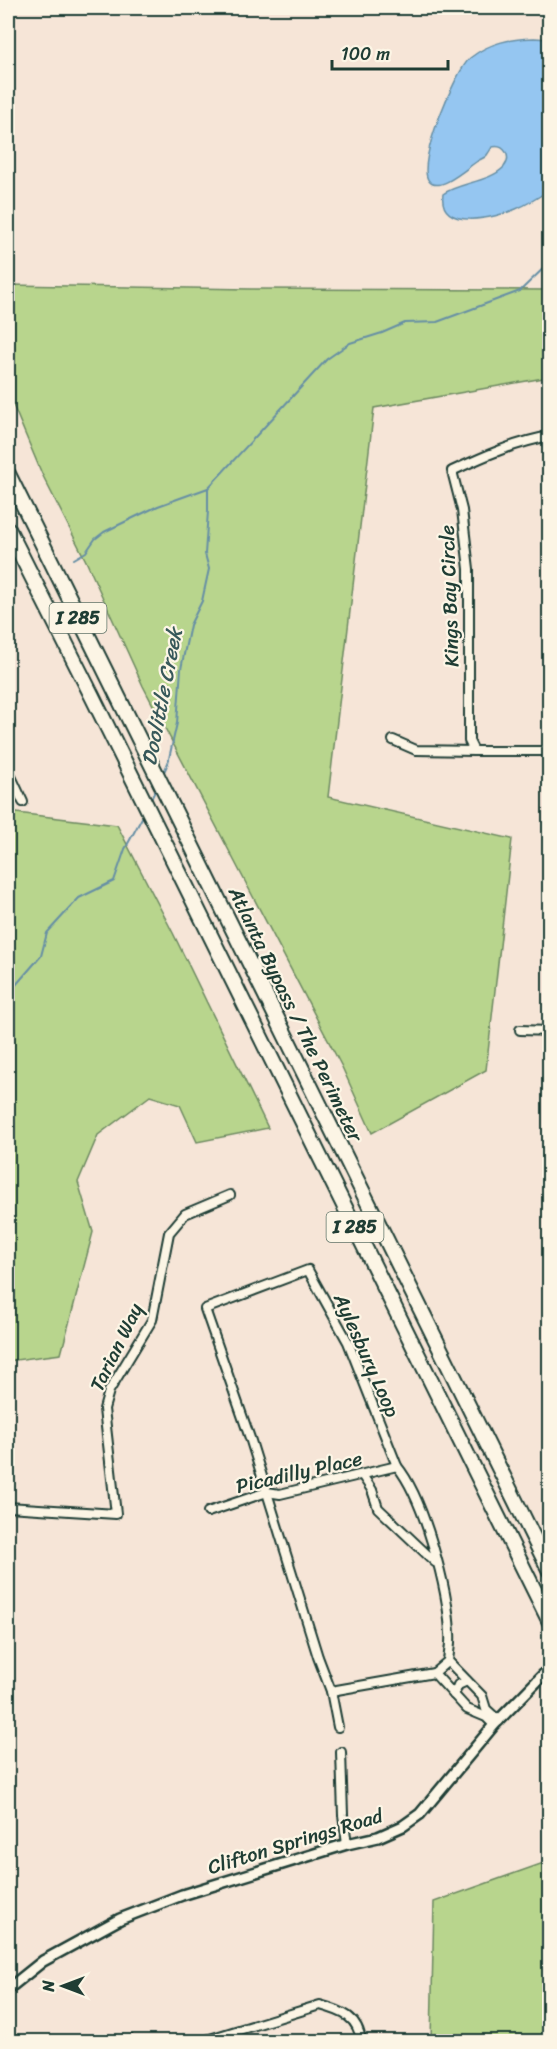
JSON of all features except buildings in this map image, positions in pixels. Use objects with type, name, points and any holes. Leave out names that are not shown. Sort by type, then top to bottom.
[{"type":"highway","name":"Atlanta Bypass / The Perimeter","points":[[8,474],[549,1571]]},
{"type":"highway","name":"Atlanta Bypass / The Perimeter","points":[[8,529],[549,1622]]},
{"type":"street","name":"Kings Bay Circle","points":[[474,751],[469,741],[469,569],[462,510],[452,471],[483,456],[532,439],[549,436]]},
{"type":"street","points":[[393,740],[416,750],[549,751]]},
{"type":"street","points":[[8,770],[23,802]]},
{"type":"street","points":[[520,1030],[549,1031]]},
{"type":"street","name":"Tarian Way","points":[[8,1507],[116,1514],[104,1409],[108,1391],[152,1320],[169,1233],[185,1214],[230,1195]]},
{"type":"street","name":"Aylesbury Loop","points":[[338,1727],[331,1691],[318,1657],[252,1441],[205,1309],[308,1270],[348,1342],[397,1466],[404,1475],[426,1525],[437,1563],[449,1621],[451,1636],[448,1661]]},
{"type":"street","name":"Picadilly Place","points":[[208,1512],[267,1492],[280,1494],[397,1466]]},
{"type":"street","points":[[363,1475],[372,1490],[378,1508],[437,1563]]},
{"type":"street","points":[[331,1691],[434,1673],[448,1661],[482,1696],[486,1709],[497,1723]]},
{"type":"street","name":"Clifton Springs Road","points":[[8,1989],[43,1961],[120,1919],[182,1895],[347,1844],[378,1837],[404,1826],[420,1815],[497,1723],[549,1668]]},
{"type":"street","points":[[434,1673],[467,1709],[497,1723]]},
{"type":"street","points":[[454,1695],[458,1685],[467,1681]]},
{"type":"street","points":[[341,1752],[343,1815],[347,1844]]},
{"type":"street","points":[[200,2042],[320,2005],[334,2009],[352,2019],[360,2028],[361,2042]]},
{"type":"green space","points":[[8,285],[549,290],[549,377],[374,408],[328,797],[512,839],[486,1070],[372,1133],[342,1067],[143,686],[86,561],[42,474],[8,393]]},
{"type":"green space","points":[[8,812],[117,825],[173,933],[268,1128],[197,1142],[180,1105],[150,1096],[98,1135],[78,1182],[93,1232],[61,1354],[8,1361]]},
{"type":"green space","points":[[549,1861],[549,2041],[431,2041],[434,1902]]},
{"type":"water","points":[[534,38],[549,39],[549,190],[529,203],[495,216],[470,219],[449,214],[444,206],[443,194],[491,176],[504,167],[507,159],[504,149],[492,147],[486,156],[453,179],[439,184],[429,181],[426,172],[427,157],[439,119],[455,81],[470,58],[485,48],[500,42]]},
{"type":"waterway","name":"Doolittle Creek","points":[[163,774],[168,763],[177,723],[181,669],[190,625],[202,601],[209,569],[205,554],[208,488],[327,359],[350,343],[405,323],[437,322],[520,291],[550,262]]},
{"type":"waterway","points":[[74,559],[86,552],[95,539],[104,532],[158,506],[208,488]]},
{"type":"waterway","points":[[8,591],[12,590]]},
{"type":"waterway","name":"Doolittle Creek","points":[[150,801],[157,787]]},
{"type":"waterway","name":"Doolittle Creek","points":[[8,994],[41,956],[47,933],[79,898],[114,881],[125,849],[144,814]]}]
